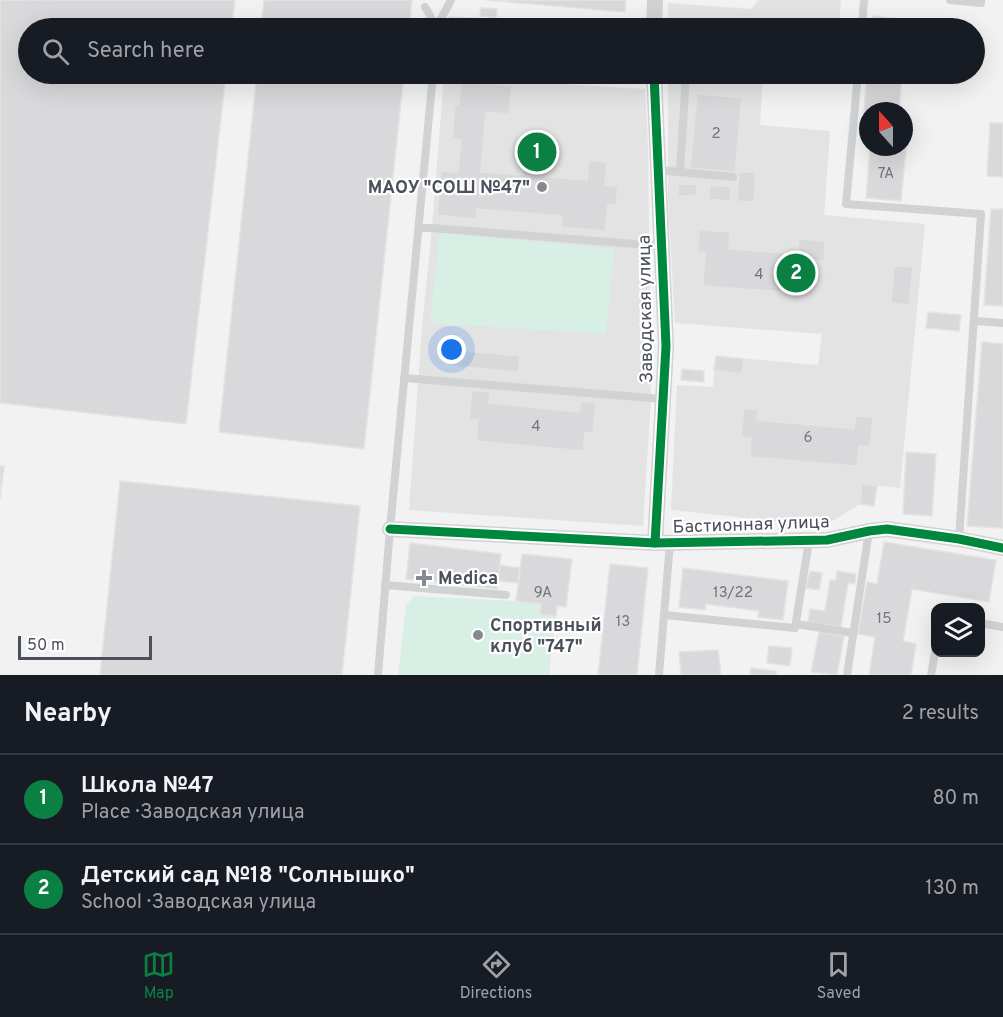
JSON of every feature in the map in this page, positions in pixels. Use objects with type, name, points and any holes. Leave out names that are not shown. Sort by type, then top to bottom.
[{"type":"street","points":[[654,18],[655,0]]},
{"type":"street","name":"Заводская улица","points":[[654,84],[666,346],[663,399],[663,543]]},
{"type":"street","name":"Бастионная улица","points":[[390,529],[663,543],[827,540],[887,529],[1003,548]]},
{"type":"lane","points":[[441,18],[451,0]]},
{"type":"lane","points":[[863,18],[864,0]]},
{"type":"lane","points":[[950,0],[981,3],[981,0]]},
{"type":"lane","points":[[424,8],[430,18]]},
{"type":"lane","points":[[378,675],[432,84]]},
{"type":"lane","points":[[680,172],[685,84]]},
{"type":"lane","points":[[857,84],[846,204],[981,214],[959,539]]},
{"type":"lane","points":[[658,170],[733,177]]},
{"type":"lane","points":[[418,228],[660,246]]},
{"type":"lane","points":[[975,321],[1003,323]]},
{"type":"lane","points":[[404,378],[663,399]]},
{"type":"lane","points":[[847,675],[869,531]]},
{"type":"lane","points":[[664,615],[795,628],[809,541]]},
{"type":"lane","points":[[659,675],[664,615],[663,543]]},
{"type":"lane","points":[[385,585],[506,595]]},
{"type":"lane","points":[[796,624],[853,633]]},
{"type":"lane","points":[[985,624],[1003,627]]},
{"type":"lane","points":[[931,675],[934,657]]},
{"type":"shaded area","points":[[758,0],[841,0],[840,18],[668,18],[668,3],[752,9]]},
{"type":"shaded area","points":[[449,16],[481,18],[449,18]]},
{"type":"shaded area","points":[[443,84],[562,84],[645,89],[648,145],[651,399],[643,526],[409,510],[422,327]]},
{"type":"shaded area","points":[[668,84],[762,84],[760,125],[830,131],[824,215],[925,224],[900,488],[862,484],[860,504],[824,526],[671,510],[677,385],[713,387],[716,356],[818,365],[822,334],[675,323],[668,202]]},
{"type":"green space","points":[[440,233],[614,249],[606,334],[430,323]]},
{"type":"green space","name":"Спортивный клуб \"747\"","points":[[414,596],[541,604],[540,614],[556,616],[549,675],[398,675],[406,605]]},
{"type":"building","points":[[0,0],[235,0],[232,18],[18,18],[18,84],[225,84],[186,424],[0,403]]},
{"type":"building","points":[[264,0],[412,0],[410,18],[262,18]]},
{"type":"building","points":[[486,0],[626,0],[625,12]]},
{"type":"building","points":[[481,8],[497,9],[496,18],[480,16]]},
{"type":"building","points":[[256,84],[403,84],[364,449],[219,432]]},
{"type":"building","points":[[461,84],[512,86],[509,114],[486,112],[481,172],[523,175],[526,141],[549,143],[546,177],[587,180],[589,160],[607,162],[605,185],[618,186],[616,205],[608,205],[605,231],[561,227],[562,216],[477,209],[477,219],[437,215],[441,171],[458,173],[461,140],[452,139],[455,104],[459,105]]},
{"type":"building","points":[[866,84],[901,84],[900,102],[865,102]]},
{"type":"building","points":[[697,94],[742,98],[735,172],[690,168]]},
{"type":"building","points":[[990,123],[1003,123],[1003,177],[987,176]]},
{"type":"building","points":[[869,156],[905,156],[901,201],[866,198]]},
{"type":"building","points":[[739,172],[756,172],[754,202],[737,201]]},
{"type":"building","points":[[678,184],[697,184],[696,196],[678,196]]},
{"type":"building","points":[[710,185],[731,187],[730,201],[709,199]]},
{"type":"building","points":[[991,209],[1003,209],[1003,306],[984,305]]},
{"type":"building","points":[[699,230],[730,232],[729,249],[798,254],[799,239],[825,241],[824,261],[815,261],[812,294],[703,286],[705,252],[698,252]]},
{"type":"building","points":[[894,266],[913,267],[909,305],[891,303]]},
{"type":"building","points":[[928,312],[961,315],[959,331],[926,328]]},
{"type":"building","points":[[982,342],[1003,344],[1003,528],[967,526]]},
{"type":"building","points":[[453,350],[520,356],[518,372],[452,366]]},
{"type":"building","points":[[716,356],[744,359],[742,374],[714,370]]},
{"type":"building","points":[[682,369],[704,371],[704,382],[681,380]]},
{"type":"building","points":[[472,390],[490,392],[489,403],[579,412],[581,401],[596,403],[593,433],[585,432],[583,451],[476,441],[478,420],[469,419]]},
{"type":"building","points":[[744,408],[758,410],[757,420],[854,429],[856,416],[873,417],[870,447],[859,446],[857,466],[750,457],[751,438],[741,437]]},
{"type":"building","points":[[906,452],[936,454],[932,516],[903,514]]},
{"type":"building","points":[[0,466],[4,466],[0,499]]},
{"type":"building","points":[[120,481],[360,506],[342,675],[100,675]]},
{"type":"building","points":[[862,484],[877,486],[874,506],[860,504]]},
{"type":"building","points":[[884,542],[996,560],[989,602],[912,589],[903,641],[916,644],[911,675],[869,675],[875,637],[858,634],[867,582],[877,584]]},
{"type":"building","points":[[410,543],[501,554],[497,589],[406,579]]},
{"type":"building","points":[[522,554],[572,559],[566,607],[557,606],[556,616],[540,614],[541,604],[516,601]]},
{"type":"building","points":[[610,564],[648,568],[637,675],[598,675]]},
{"type":"building","points":[[500,565],[520,568],[518,583],[498,581]]},
{"type":"building","points":[[683,568],[788,581],[783,620],[758,617],[759,611],[706,604],[705,610],[679,607]]},
{"type":"building","points":[[810,571],[822,573],[819,590],[806,588]]},
{"type":"building","points":[[837,571],[856,574],[855,584],[848,583],[841,627],[808,622],[810,609],[825,611],[830,580],[836,580]]},
{"type":"building","points":[[819,632],[844,636],[837,675],[811,672]]},
{"type":"building","points":[[769,646],[792,648],[790,666],[767,663]]},
{"type":"building","points":[[718,650],[721,675],[681,675],[679,652]]},
{"type":"building","points":[[751,668],[776,671],[776,675],[750,675]]},
{"type":"cycle path","points":[[654,84],[666,346],[655,543]]},
{"type":"cycle path","points":[[390,529],[655,543],[827,540],[887,529],[1003,548]]},
{"type":"place","name":"Школа №47","points":[[537,152]]},
{"type":"place","name":"МАОУ \"СОШ №47\"","points":[[542,187]]},
{"type":"place","name":"Детский сад №18 \"Солнышко\"","points":[[796,273]]},
{"type":"place","name":"Medica","points":[[424,578]]},
{"type":"place","name":"Спортивный клуб \"747\"","points":[[478,635]]}]
